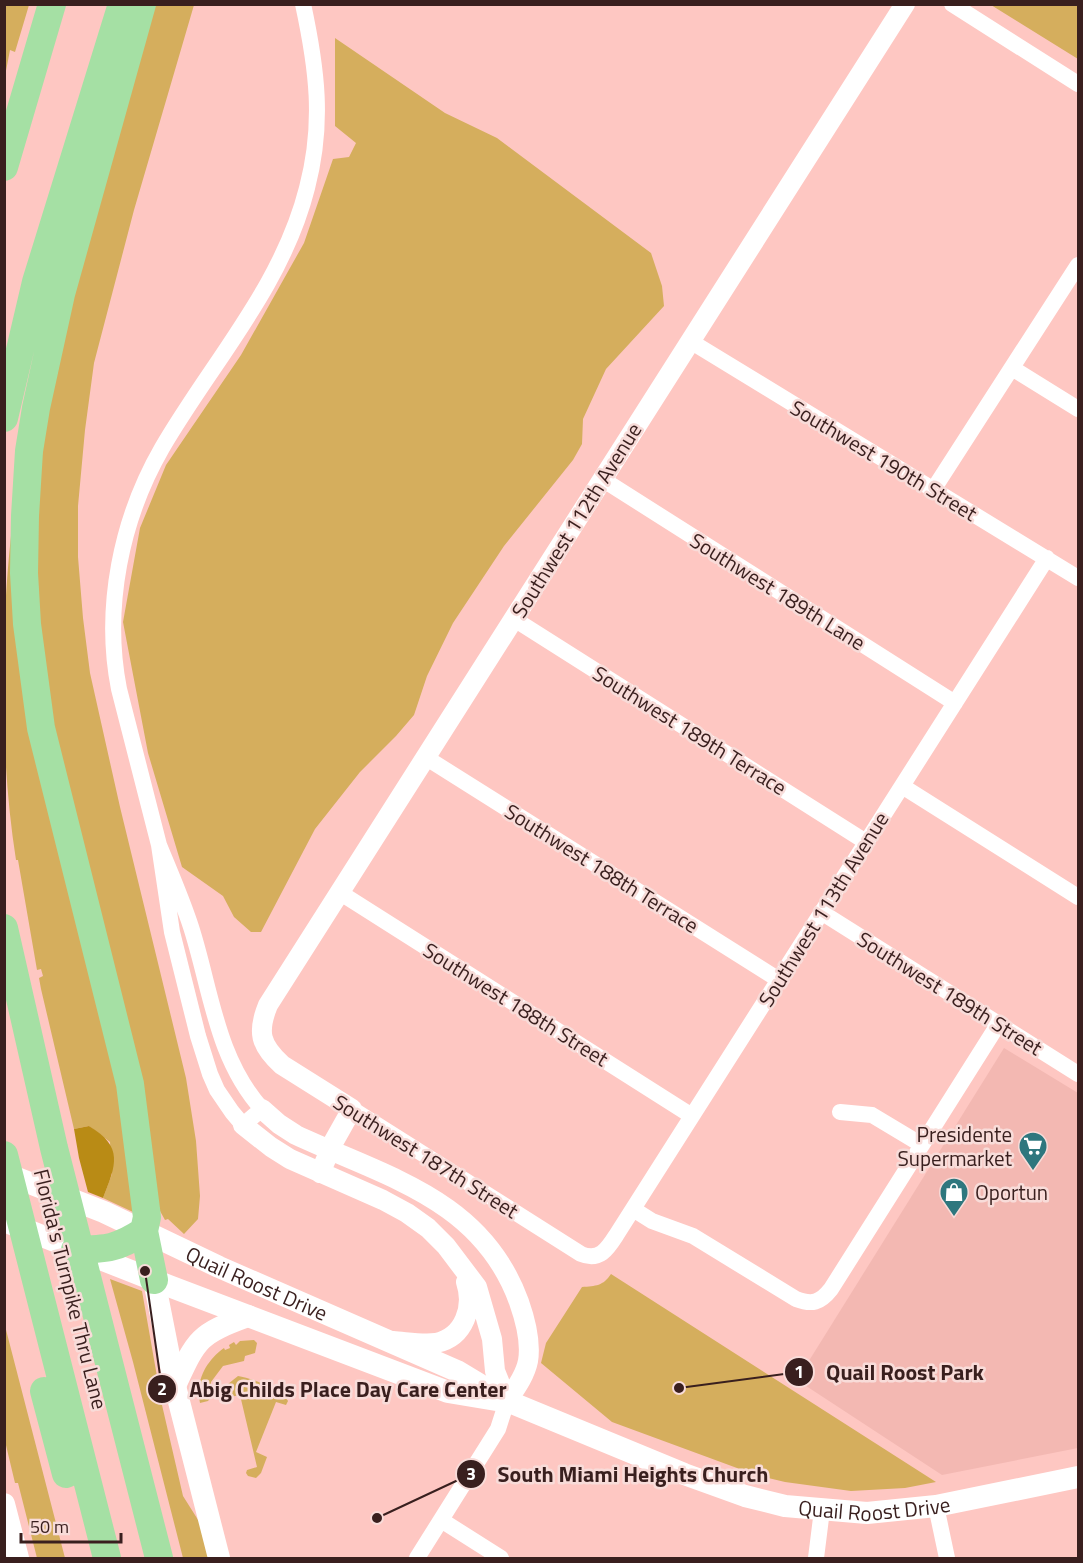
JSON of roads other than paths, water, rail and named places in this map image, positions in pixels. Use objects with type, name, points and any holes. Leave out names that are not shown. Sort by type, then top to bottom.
[{"type":"highway","points":[[5,163],[52,4]]},
{"type":"highway","points":[[4,418],[36,282],[122,4]]},
{"type":"highway","points":[[142,4],[61,294],[36,408],[29,451],[24,573],[30,655],[41,728],[130,1084],[147,1217],[144,1232],[154,1280]]},
{"type":"highway","points":[[4,928],[44,1144],[85,1308],[159,1558]]},
{"type":"highway","name":"Florida's Turnpike Thru Lane","points":[[4,1020],[44,1144]]},
{"type":"highway","name":"Florida's Turnpike Thru Lane","points":[[4,1155],[25,1273],[107,1558]]},
{"type":"highway","points":[[4,1232],[25,1273],[87,1558]]},
{"type":"highway","points":[[75,1250],[109,1249],[128,1242],[144,1232]]},
{"type":"highway","name":"Florida's Turnpike Thru Lane","points":[[85,1308],[139,1558]]},
{"type":"main road","name":"Quail Roost Drive","points":[[4,1173],[104,1212],[331,1317],[458,1371],[507,1401],[684,1474],[745,1496],[784,1506],[867,1513],[936,1506],[1078,1477]]},
{"type":"main road","name":"Quail Roost Drive","points":[[4,1221],[448,1392],[507,1401]]},
{"type":"main road","points":[[154,1280],[176,1386],[219,1558]]},
{"type":"main road","points":[[176,1386],[193,1350],[208,1332],[248,1316]]},
{"type":"main road","points":[[278,1328],[282,1321],[291,1316],[331,1317]]},
{"type":"main road","points":[[4,1504],[18,1558]]},
{"type":"street","points":[[303,4],[315,67],[318,112],[311,172],[303,203],[289,242],[268,285],[169,436],[150,471],[134,509],[119,567],[114,620],[117,677],[159,845],[172,932],[205,1059],[217,1090],[243,1125],[280,1153],[407,1213],[428,1228],[446,1246],[477,1287],[492,1338],[495,1371],[507,1401]]},
{"type":"street","name":"Southwest 112th Avenue","points":[[263,1041],[261,1023],[273,995],[905,4]]},
{"type":"street","points":[[952,4],[1078,84]]},
{"type":"street","points":[[933,490],[1078,265]]},
{"type":"street","name":"Southwest 190th Street","points":[[690,341],[1078,578]]},
{"type":"street","points":[[1012,368],[1078,410]]},
{"type":"street","name":"Southwest 189th Lane","points":[[602,479],[955,703]]},
{"type":"street","name":"Southwest 113th Avenue","points":[[597,1257],[609,1246],[633,1209],[1047,558]]},
{"type":"street","name":"Southwest 189th Terrace","points":[[514,619],[866,842]]},
{"type":"street","name":"Southwest 188th Terrace","points":[[425,757],[778,980]]},
{"type":"street","points":[[902,786],[1078,897]]},
{"type":"street","points":[[159,845],[191,926],[225,1050],[241,1081],[262,1109],[296,1135],[422,1191],[446,1206],[473,1229],[501,1264],[514,1288],[527,1335],[528,1360],[520,1381],[507,1401],[498,1429],[417,1558]]},
{"type":"street","name":"Southwest 188th Street","points":[[339,892],[692,1116]]},
{"type":"street","name":"Southwest 189th Street","points":[[821,912],[1078,1074]]},
{"type":"street","points":[[633,1209],[652,1221],[693,1236],[796,1299],[814,1303],[820,1300],[831,1289],[999,1023]]},
{"type":"street","name":"Southwest 187th Street","points":[[263,1041],[270,1053],[282,1065],[581,1254],[597,1257]]},
{"type":"street","points":[[205,1059],[225,1050]]},
{"type":"street","points":[[243,1125],[262,1109]]},
{"type":"street","points":[[320,1173],[352,1109]]},
{"type":"street","points":[[840,1112],[872,1115],[922,1145]]},
{"type":"street","points":[[389,1341],[434,1343],[444,1341],[459,1328],[469,1308],[470,1293],[460,1265]]},
{"type":"street","points":[[936,1506],[946,1558]]},
{"type":"street","points":[[816,1558],[822,1510]]},
{"type":"street","points":[[441,1520],[501,1558]]},
{"type":"place","name":"Presidente Supermarket","points":[[1033,1172]]},
{"type":"place","name":"Oportun","points":[[954,1218]]},
{"type":"place","name":"Abig Childs Place Day Care Center","points":[[145,1271]]},
{"type":"place","name":"Quail Roost Park","points":[[679,1388]]},
{"type":"place","name":"South Miami Heights Church","points":[[377,1518]]}]
